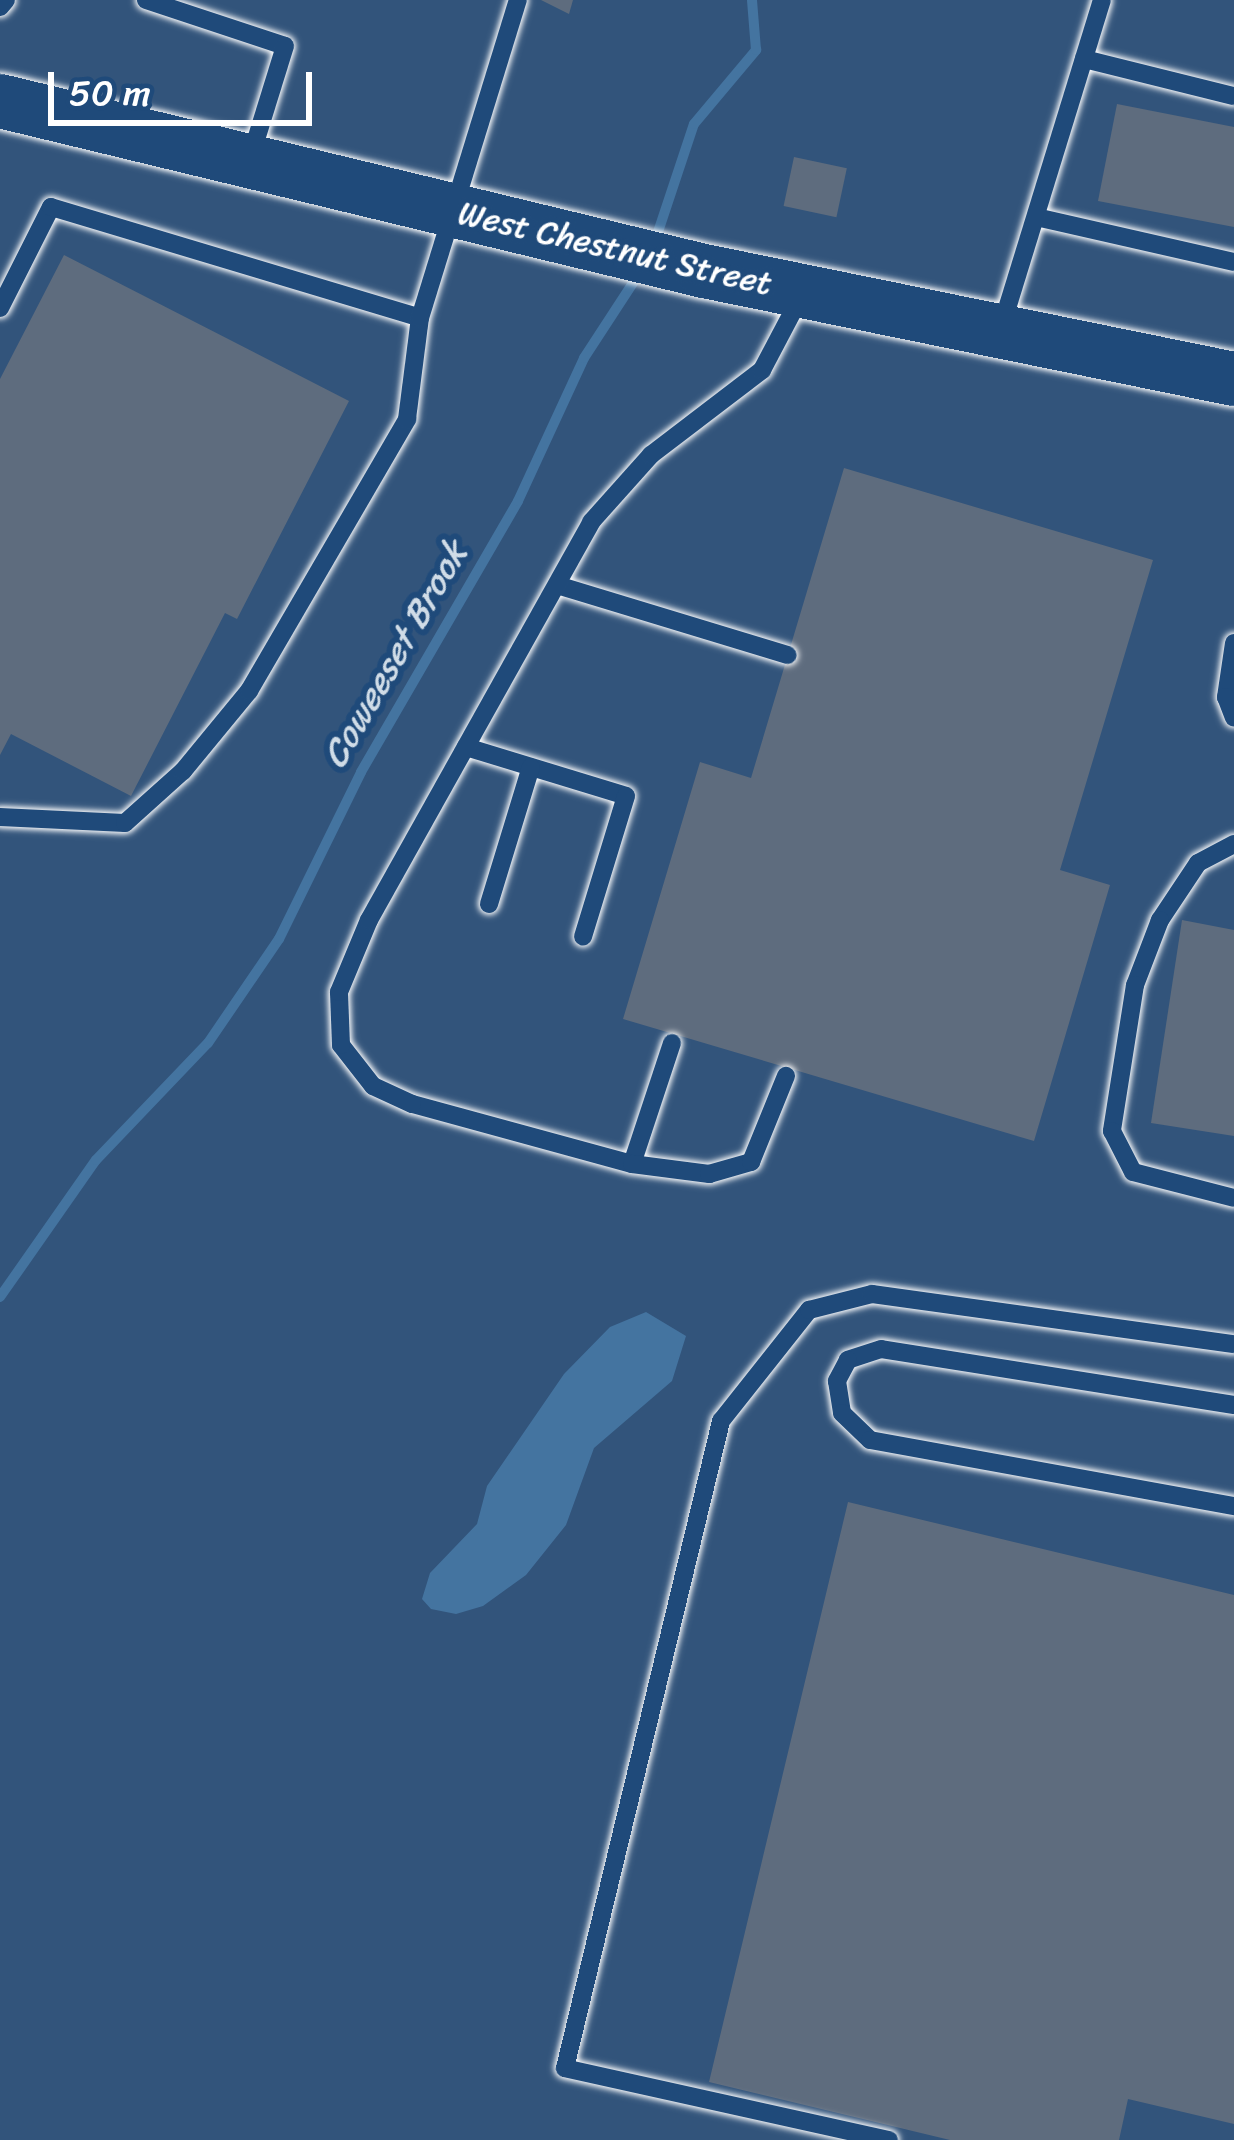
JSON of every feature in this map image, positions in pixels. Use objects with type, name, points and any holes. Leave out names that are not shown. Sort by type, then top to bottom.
[{"type":"main road","name":"West Chestnut Street","points":[[0,101],[704,271],[1234,379]]},
{"type":"lane","points":[[0,8],[6,0]]},
{"type":"lane","points":[[146,0],[285,46],[249,161]]},
{"type":"lane","points":[[0,817],[125,823],[183,771],[249,691],[406,418],[421,319],[518,0]]},
{"type":"lane","points":[[1000,332],[1102,0]]},
{"type":"lane","points":[[1084,59],[1234,96]]},
{"type":"lane","points":[[0,308],[51,207],[421,319]]},
{"type":"lane","points":[[1036,217],[1234,262]]},
{"type":"lane","points":[[786,1076],[751,1162],[709,1174],[632,1164],[412,1104],[373,1086],[341,1045],[339,992],[354,950],[466,747],[557,585],[625,479],[772,359],[802,293]]},
{"type":"lane","points":[[557,585],[788,655]]},
{"type":"lane","points":[[1234,644],[1226,697],[1234,718]]},
{"type":"lane","points":[[466,747],[626,796],[584,937]]},
{"type":"lane","points":[[489,904],[531,766]]},
{"type":"lane","points":[[1234,844],[1198,863],[1160,920],[1135,985],[1112,1131],[1133,1172],[1234,1198]]},
{"type":"lane","points":[[632,1164],[672,1043]]},
{"type":"lane","points":[[889,2140],[565,2068],[721,1421],[809,1310],[872,1294],[1234,1344]]},
{"type":"lane","points":[[1234,1405],[881,1349],[848,1360],[837,1381],[842,1413],[870,1440],[1234,1506]]},
{"type":"water","points":[[646,1312],[686,1336],[672,1381],[594,1448],[566,1525],[526,1575],[483,1606],[456,1614],[431,1609],[422,1599],[430,1573],[477,1524],[487,1486],[564,1374],[610,1327]]},
{"type":"building","points":[[541,0],[573,0],[569,14]]},
{"type":"building","points":[[1117,104],[1234,127],[1234,227],[1098,201]]},
{"type":"building","points":[[794,157],[847,168],[836,217],[784,206]]},
{"type":"building","points":[[64,255],[349,401],[237,619],[225,613],[131,796],[11,734],[0,755],[0,379]]},
{"type":"building","points":[[844,468],[1153,560],[1060,870],[1110,885],[1034,1141],[623,1019],[700,762],[751,778]]},
{"type":"building","points":[[1182,920],[1234,930],[1234,1136],[1151,1123]]},
{"type":"building","points":[[848,1502],[1234,1595],[1234,2124],[1128,2099],[1119,2140],[950,2140],[709,2082]]},
{"type":"waterway","name":"Coweeset Brook","points":[[655,241],[694,124],[756,50],[752,0]]},
{"type":"waterway","name":"Coweeset Brook","points":[[0,1297],[96,1160],[208,1043],[279,939],[361,772],[518,501],[584,358],[642,269]]}]
